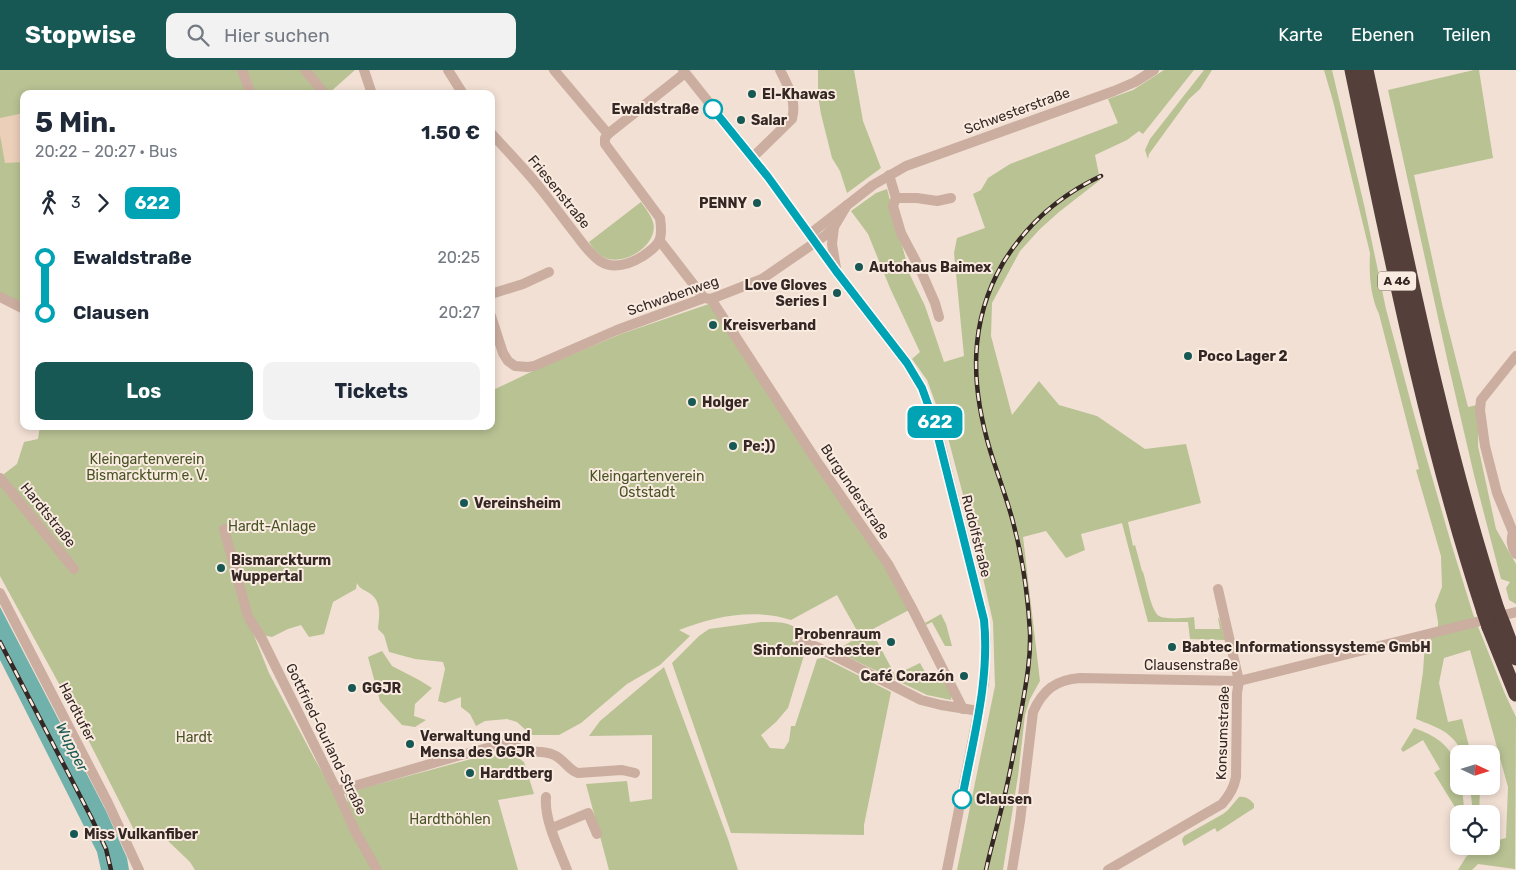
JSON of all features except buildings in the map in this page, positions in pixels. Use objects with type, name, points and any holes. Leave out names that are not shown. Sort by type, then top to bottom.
[{"type":"highway","points":[[1343,70],[1348,90],[1377,155]]},
{"type":"highway","name":"A 46","points":[[1352,70],[1377,155]]},
{"type":"highway","name":"A 46","points":[[1366,70],[1377,155],[1404,314],[1425,405],[1456,525],[1496,625],[1516,694]]},
{"type":"highway","points":[[1375,70],[1378,87],[1377,155]]},
{"type":"highway","name":"A 46","points":[[1496,625],[1516,658]]},
{"type":"street","points":[[242,70],[250,90]]},
{"type":"street","points":[[305,70],[321,90]]},
{"type":"street","points":[[364,70],[371,90]]},
{"type":"street","points":[[448,70],[460,90]]},
{"type":"street","points":[[554,70],[608,134]]},
{"type":"street","points":[[752,158],[792,119],[794,104],[790,90],[780,70]]},
{"type":"street","name":"Schwesterstraße","points":[[813,238],[847,205],[868,188],[906,166],[1114,91],[1135,82],[1154,70]]},
{"type":"street","points":[[660,241],[662,230],[660,218],[605,144],[605,138],[684,71]]},
{"type":"street","name":"Rudolfstraße","points":[[684,71],[907,363],[928,402],[984,620],[986,640],[984,683],[947,870]]},
{"type":"street","name":"Friesenstraße","points":[[495,138],[543,192],[586,248],[599,261],[608,265],[618,265],[635,260],[660,241]]},
{"type":"street","points":[[889,175],[896,198],[893,206],[901,233],[921,271],[935,302],[939,317]]},
{"type":"street","points":[[896,198],[917,198],[937,201],[952,198]]},
{"type":"street","name":"Schwesterstraße","points":[[813,238],[826,235],[834,227],[847,205]]},
{"type":"street","points":[[834,227],[832,244],[836,271]]},
{"type":"street","name":"Schwabenweg","points":[[495,328],[503,353],[508,361],[515,366],[534,366],[617,330],[762,279],[813,238]]},
{"type":"street","name":"Burgunderstraße","points":[[660,241],[707,299],[896,577],[964,709]]},
{"type":"street","points":[[495,293],[524,284],[549,272]]},
{"type":"street","points":[[0,297],[20,307]]},
{"type":"street","points":[[1516,356],[1481,400],[1480,410],[1496,493],[1515,532],[1511,539],[1512,548],[1516,554]]},
{"type":"street","name":"Hardtstraße","points":[[0,478],[74,569]]},
{"type":"street","name":"Gottfried-Gurland-Straße","points":[[224,529],[250,620],[262,639],[338,791],[355,831],[377,870]]},
{"type":"street","name":"Konsumstraße","points":[[1108,870],[1222,804],[1230,796],[1234,788],[1239,681],[1218,590]]},
{"type":"street","name":"Hardtufer","points":[[0,593],[61,710],[140,870]]},
{"type":"street","name":"Clausenstraße","points":[[1012,870],[1033,712],[1040,697],[1061,682],[1080,678],[1239,681],[1516,612]]},
{"type":"street","points":[[800,641],[817,647],[921,700],[979,711]]},
{"type":"street","points":[[338,791],[510,742],[518,749],[526,752],[558,756],[572,771],[578,773],[622,770],[635,773]]},
{"type":"street","points":[[546,797],[545,806],[567,870]]},
{"type":"street","points":[[552,828],[588,813],[597,834]]},
{"type":"green space","points":[[0,70],[355,70],[332,90],[20,90],[20,310],[0,293]]},
{"type":"green space","points":[[818,70],[854,70],[863,121],[881,168],[847,193],[840,171],[832,158],[821,114],[818,96]]},
{"type":"green space","points":[[1164,70],[1194,70],[1143,134],[1139,131],[1127,140],[1095,155],[1100,180],[1059,212],[1020,251],[992,303],[991,336],[1012,415],[1039,381],[1059,405],[1097,416],[1145,449],[1186,444],[1201,503],[1128,522],[1133,546],[1135,545],[1151,602],[1156,613],[1166,618],[1194,617],[1195,629],[1220,629],[1219,618],[1225,640],[1190,639],[1188,622],[1148,622],[1122,523],[1081,534],[1085,550],[1066,558],[1046,531],[1023,537],[1040,681],[1030,699],[1025,715],[1018,776],[1003,870],[957,870],[995,686],[993,622],[971,525],[947,434],[927,380],[912,359],[920,352],[890,288],[868,234],[851,211],[876,193],[887,189],[910,275],[925,306],[944,362],[964,356],[954,253],[957,238],[985,228],[973,194],[981,190],[988,178],[1010,164],[1118,123],[1108,99],[1133,90]]},
{"type":"green space","points":[[1204,70],[1212,70],[1200,89],[1189,99],[1149,154],[1148,159],[1145,150],[1150,139]]},
{"type":"green space","points":[[1324,70],[1332,70],[1365,209],[1386,309],[1451,543],[1473,614],[1516,717],[1515,869],[1478,864],[1472,870],[1458,870],[1468,855],[1500,855],[1500,840],[1506,838],[1508,787],[1500,758],[1500,745],[1496,745],[1470,650],[1444,658],[1439,683],[1448,722],[1462,719],[1469,745],[1458,745],[1444,731],[1416,719],[1425,642],[1438,634],[1435,605],[1442,587],[1441,556],[1416,470],[1419,469],[1372,292],[1370,253]]},
{"type":"green space","points":[[1479,70],[1493,158],[1414,175],[1443,308],[1468,407],[1477,405],[1479,412],[1478,446],[1496,529],[1516,564],[1516,604],[1509,600],[1506,588],[1510,582],[1501,579],[1474,475],[1388,90]]},
{"type":"green space","points":[[641,202],[653,222],[654,230],[647,244],[633,255],[617,260],[600,255],[589,242]]},
{"type":"green space","points":[[709,304],[886,569],[909,610],[871,630],[895,675],[920,663],[930,681],[941,676],[952,695],[951,700],[927,695],[835,651],[860,636],[837,595],[791,620],[777,616],[734,615],[706,621],[679,630],[690,636],[660,665],[627,684],[581,723],[559,735],[531,735],[517,722],[507,719],[485,721],[476,726],[470,714],[461,707],[461,697],[445,703],[438,701],[445,669],[443,662],[415,659],[389,652],[384,635],[378,629],[379,611],[377,602],[372,595],[361,589],[357,583],[356,589],[333,602],[324,634],[309,637],[301,625],[272,637],[253,633],[269,673],[314,758],[337,797],[348,802],[345,793],[486,755],[487,757],[509,751],[524,762],[534,794],[498,800],[518,870],[195,870],[190,862],[167,840],[134,830],[69,702],[0,576],[0,477],[17,464],[24,442],[38,439],[39,430],[495,430],[495,389],[621,334]]},
{"type":"green space","points":[[941,614],[952,646],[945,646],[932,622],[926,625],[925,623]]},
{"type":"green space","points":[[761,622],[785,623],[794,626],[798,629],[792,641],[801,646],[805,652],[788,708],[761,735],[770,748],[784,749],[789,741],[791,726],[795,726],[817,659],[824,658],[891,692],[864,825],[864,835],[731,833],[672,663],[699,636],[709,629]]},
{"type":"green space","points":[[382,651],[392,666],[432,688],[415,704],[414,716],[426,720],[415,727],[402,725],[380,701],[368,657]]},
{"type":"green space","points":[[664,667],[738,870],[609,870],[586,784],[627,781],[630,802],[652,799],[652,735],[589,736],[600,721]]},
{"type":"green space","points":[[1414,728],[1425,732],[1441,742],[1450,752],[1450,795],[1462,795],[1463,805],[1454,805],[1434,773],[1440,769],[1423,740],[1403,752],[1401,749]]},
{"type":"green space","points":[[1471,795],[1480,795],[1479,805],[1472,805]]},
{"type":"green space","points":[[1239,797],[1249,799],[1254,804],[1254,808],[1217,832],[1215,828],[1184,846],[1182,840],[1184,836],[1223,814]]},
{"type":"shaded area","points":[[20,114],[20,162],[5,163],[0,135],[0,118]]},
{"type":"water","name":"Wupper","points":[[0,607],[106,811],[127,858],[129,870],[101,870],[97,852],[0,660]]},
{"type":"railway","points":[[986,870],[1005,796],[1015,743],[1030,654],[1030,632],[1025,579],[1017,539],[1009,507],[990,450],[979,402],[976,355],[978,332],[992,286],[1012,249],[1034,223],[1058,202],[1101,176]]},
{"type":"railway","points":[[0,642],[91,817],[106,849],[111,870]]},
{"type":"bus line","name":"622","points":[[713,109],[768,177],[836,271],[907,363],[928,402],[984,620],[986,640],[984,683],[962,799]]},
{"type":"place","name":"El-Khawas","points":[[752,94]]},
{"type":"place","name":"Ewaldstraße","points":[[713,109]]},
{"type":"place","name":"Salar","points":[[741,120]]},
{"type":"place","name":"PENNY","points":[[757,203]]},
{"type":"place","name":"Autohaus Baimex","points":[[859,267]]},
{"type":"place","name":"Love Gloves Series I","points":[[837,293]]},
{"type":"place","name":"Kreisverband","points":[[713,325]]},
{"type":"place","name":"Poco Lager 2","points":[[1188,356]]},
{"type":"place","name":"Holger","points":[[692,402]]},
{"type":"place","name":"Pe:))","points":[[733,446]]},
{"type":"place","name":"Vereinsheim","points":[[464,503]]},
{"type":"place","name":"Bismarckturm Wuppertal","points":[[221,568]]},
{"type":"place","name":"Probenraum Sinfonieorchester","points":[[891,642]]},
{"type":"place","name":"Babtec Informationssysteme GmbH","points":[[1172,647]]},
{"type":"place","name":"Café Corazón","points":[[964,676]]},
{"type":"place","name":"GGJR","points":[[352,688]]},
{"type":"place","name":"Verwaltung und Mensa des GGJR","points":[[410,744]]},
{"type":"place","name":"Hardtberg","points":[[470,773]]},
{"type":"place","name":"Clausen","points":[[962,799]]},
{"type":"place","name":"Miss Vulkanfiber","points":[[74,834]]},
{"type":"park label","name":"Kleingartenverein Bismarckturm e. V.","points":[[147,468]]},
{"type":"park label","name":"Kleingartenverein Oststadt","points":[[647,484]]},
{"type":"park label","name":"Hardt-Anlage","points":[[272,526]]},
{"type":"park label","name":"Hardt","points":[[194,737]]},
{"type":"park label","name":"Hardthöhlen","points":[[450,819]]}]
